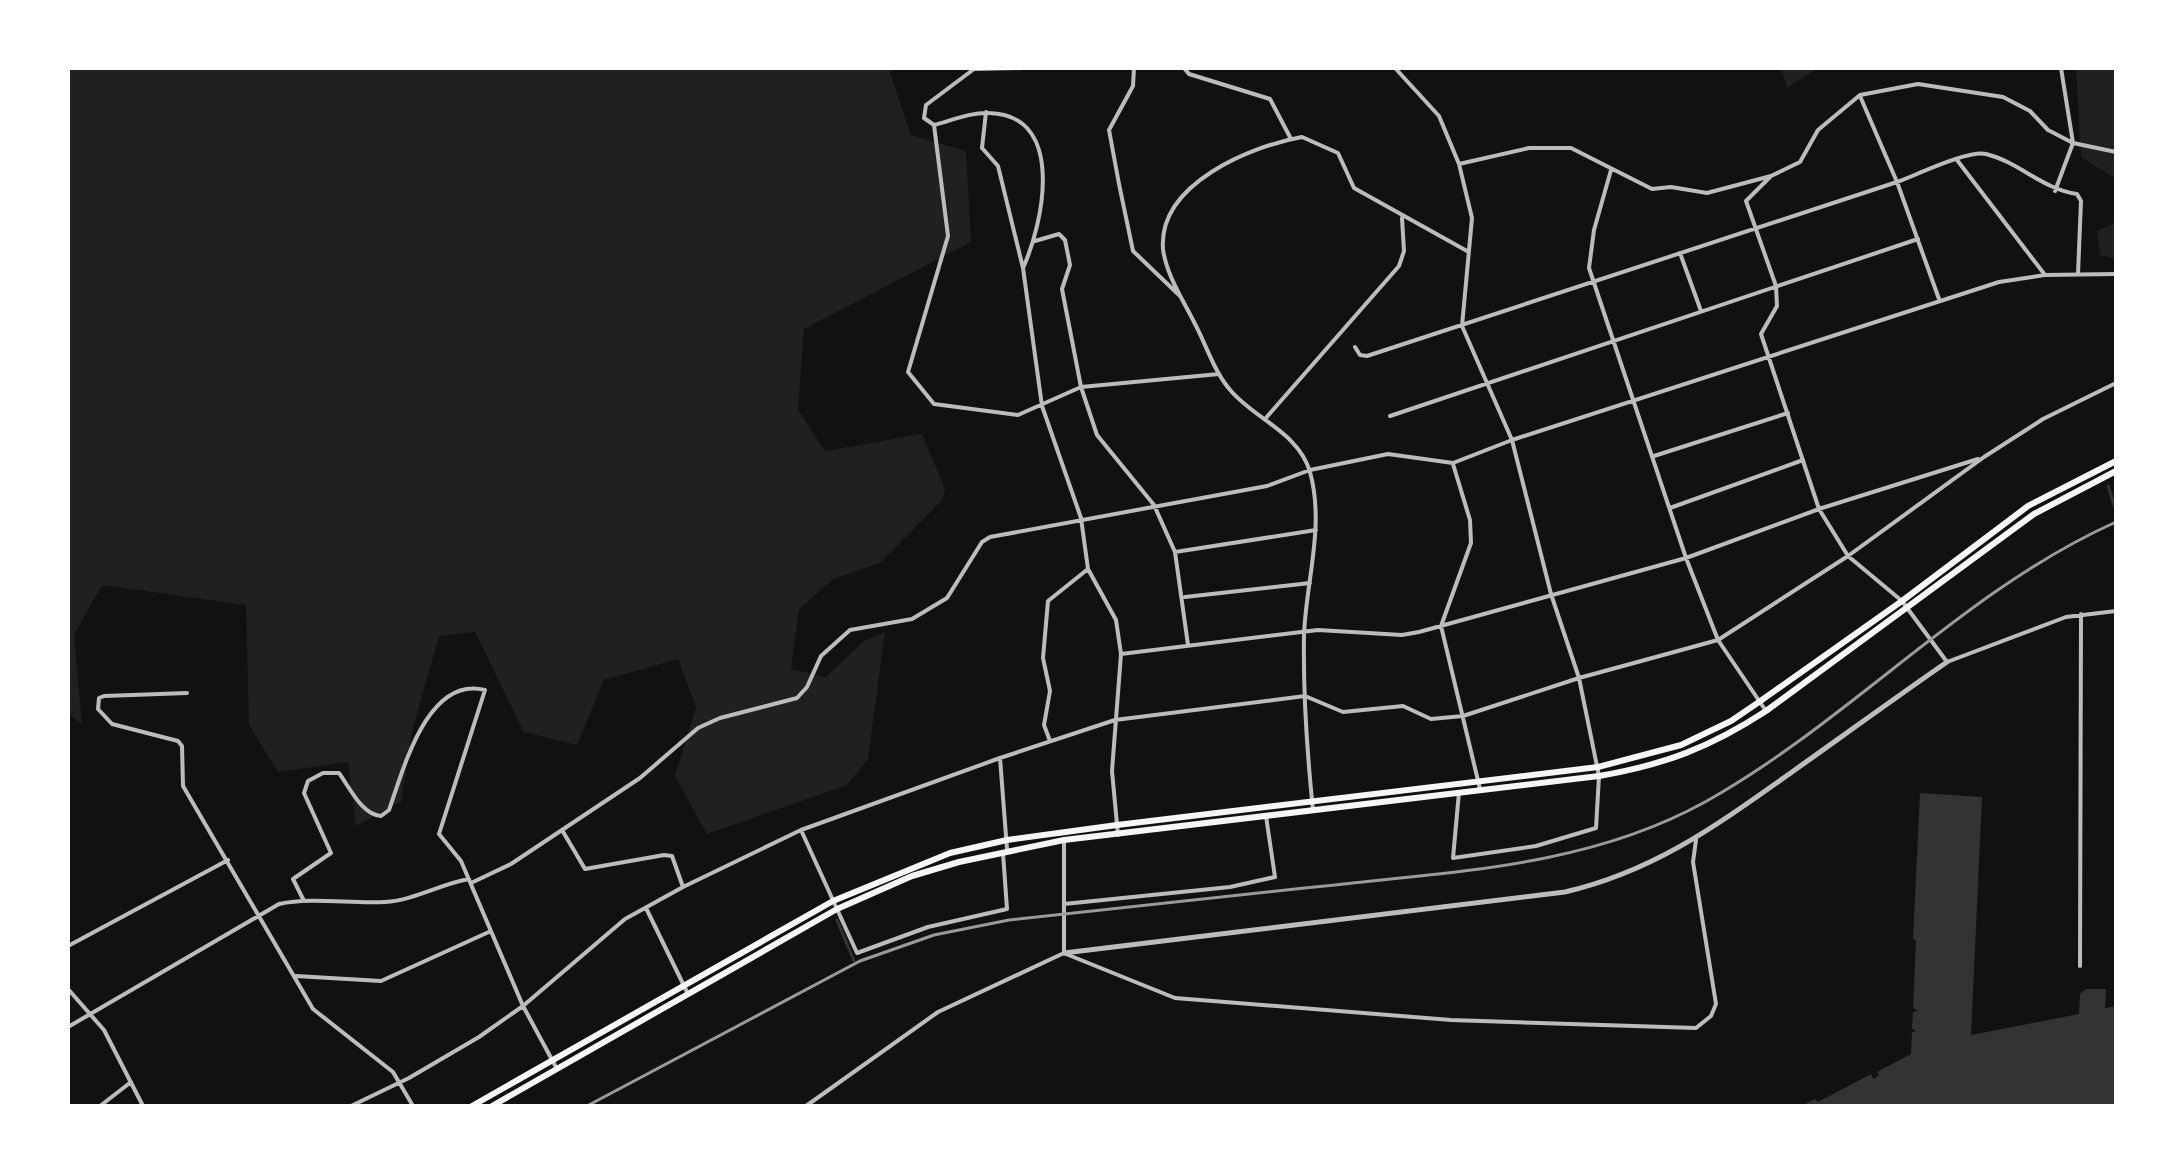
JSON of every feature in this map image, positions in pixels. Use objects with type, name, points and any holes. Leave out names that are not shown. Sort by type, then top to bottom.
[{"type":"highway","points":[[492,1106],[833,901],[950,853],[1007,840],[1117,825],[1598,767],[1681,745],[1731,721],[1759,702],[1902,601],[2028,506],[2116,461]]},
{"type":"highway","points":[[472,1106],[837,909],[912,876],[1005,850],[1064,840],[1654,767],[1737,730],[1908,610],[2034,514],[2116,471]]},
{"type":"street","points":[[1022,68],[974,69],[926,105],[924,118],[934,125],[948,236],[908,372],[934,404],[1018,415],[1081,387],[1219,374]]},
{"type":"street","points":[[1134,68],[1133,86],[1109,130],[1133,251],[1182,297]]},
{"type":"street","points":[[1184,68],[1189,74],[1270,99],[1291,139]]},
{"type":"street","points":[[1395,68],[1439,116],[1459,164],[1472,218],[1462,326],[1512,440],[1551,594],[1579,678],[1598,767],[1596,828],[1536,846],[1453,858],[1459,792]]},
{"type":"street","points":[[2055,191],[2073,143],[2061,68]]},
{"type":"street","points":[[1459,164],[1529,148],[1571,148],[1652,189],[1671,187],[1707,193],[1771,176],[1800,162],[1818,130],[1860,95],[1918,84],[2003,97],[2030,111],[2048,130],[2073,143],[2116,152]]},
{"type":"street","points":[[1860,95],[1897,182],[1939,299]]},
{"type":"street","points":[[934,125],[986,112],[1013,119],[1028,130],[1035,146],[1044,195],[1035,241],[1023,268]]},
{"type":"street","points":[[986,112],[982,148],[998,166],[1023,268],[1042,406],[1081,518],[1088,569],[1116,620],[1121,654],[1112,771],[1118,835]]},
{"type":"street","points":[[1313,810],[1304,632],[1316,530],[1310,470],[1293,442],[1239,400],[1219,374],[1182,297],[1163,248],[1169,221],[1180,196],[1207,173],[1302,137],[1338,153],[1354,188],[1402,218],[1468,251]]},
{"type":"street","points":[[1355,347],[1360,355],[1367,356],[1984,153],[2055,191],[2077,194],[2081,201],[2078,274]]},
{"type":"street","points":[[1957,160],[2045,275]]},
{"type":"street","points":[[1611,170],[1591,241],[1589,268],[1686,558],[1718,640],[1766,711]]},
{"type":"street","points":[[1771,176],[1746,201],[1776,286],[1777,306],[1761,334],[1819,509],[1848,556],[1902,601],[1947,662]]},
{"type":"street","points":[[1265,419],[1399,266],[1404,251],[1402,218]]},
{"type":"street","points":[[1035,241],[1059,234],[1065,240],[1070,265],[1062,289],[1081,387],[1097,435],[1154,505],[1175,552],[1184,597],[1188,645]]},
{"type":"street","points":[[1390,416],[1918,239]]},
{"type":"street","points":[[1680,252],[1701,311]]},
{"type":"street","points":[[68,1027],[279,904],[304,901],[386,902],[413,898],[470,881],[511,864],[658,765],[698,728],[720,718],[797,698],[807,687],[821,656],[850,630],[912,619],[947,598],[985,539],[1081,518],[1267,486],[1310,470],[1388,454],[1453,463],[1512,440],[1939,299],[1999,282],[2045,275],[2116,274]]},
{"type":"street","points":[[351,1106],[399,1080],[409,1078],[479,1037],[523,1006],[597,940],[683,887],[801,830],[1000,758],[1115,720],[1305,696],[1343,712],[1403,706],[1431,719],[1463,716],[1579,678],[1718,640],[1848,556],[1984,457],[2043,419],[2116,383]]},
{"type":"street","points":[[1653,456],[1788,413]]},
{"type":"street","points":[[1121,654],[1304,632],[1402,635],[1686,558],[1819,509],[1984,457]]},
{"type":"street","points":[[1670,508],[1804,460]]},
{"type":"street","points":[[1453,463],[1470,520],[1471,543],[1441,626],[1480,789]]},
{"type":"street","points":[[1175,552],[1316,530]]},
{"type":"street","points":[[1050,741],[1044,725],[1050,691],[1043,658],[1048,601],[1088,569]]},
{"type":"street","points":[[1184,597],[1310,583]]},
{"type":"street","points":[[806,1106],[938,1012],[1064,953],[1565,892],[1635,872],[1696,840],[1947,662],[2081,614],[2116,611]]},
{"type":"street","points":[[2080,966],[2081,614]]},
{"type":"street","points":[[304,901],[293,879],[331,853],[304,793],[308,781],[323,773],[339,773],[363,807],[371,814],[381,816],[389,810],[410,749],[425,721],[455,693],[474,688],[485,690],[439,834],[461,861],[523,1006],[557,1069]]},
{"type":"street","points":[[187,693],[104,696],[99,698],[98,709],[112,724],[178,741],[182,746],[183,786],[317,1015],[393,1072],[413,1106]]},
{"type":"street","points":[[801,830],[857,953],[928,927],[1007,909],[1007,840],[1000,758]]},
{"type":"street","points":[[1064,904],[1230,887],[1275,877],[1266,816]]},
{"type":"street","points":[[562,830],[585,869],[672,856],[683,887]]},
{"type":"street","points":[[1064,840],[1064,953]]},
{"type":"street","points":[[1064,953],[1175,998],[1451,1020],[1696,1028],[1711,1016],[1716,1004],[1705,917],[1693,862],[1696,840]]},
{"type":"street","points":[[68,946],[228,860]]},
{"type":"street","points":[[646,908],[686,990]]},
{"type":"street","points":[[296,976],[381,981],[491,931]]},
{"type":"street","points":[[68,989],[93,1014],[143,1106]]},
{"type":"street","points":[[100,1106],[131,1082]]},
{"type":"shaded area","points":[[68,68],[894,68],[890,72],[911,135],[966,151],[971,242],[804,329],[798,410],[825,451],[922,434],[945,489],[942,500],[880,563],[833,579],[799,609],[791,669],[826,677],[864,641],[885,632],[868,759],[847,785],[707,834],[675,776],[696,707],[678,659],[604,680],[577,745],[524,732],[475,632],[439,636],[412,731],[401,802],[356,826],[348,762],[278,772],[249,725],[246,605],[102,585],[74,635],[82,724],[68,713]]},
{"type":"shaded area","points":[[1781,68],[1818,68],[1787,88]]},
{"type":"shaded area","points":[[2076,68],[2116,68],[2116,179],[2081,157]]},
{"type":"shaded area","points":[[2116,222],[2116,259],[2100,255],[2097,231]]},
{"type":"shaded area","points":[[1920,793],[1982,797],[1971,1035],[2079,1014],[2080,994],[2086,989],[2106,989],[2105,1008],[2116,1006],[2116,1106],[1801,1106],[1815,1099],[1818,1102],[1871,1074],[1873,1079],[1879,1076],[1877,1072],[1911,1054],[1912,1032],[1916,1031],[1912,1028],[1913,1012],[1918,1011],[1913,1008],[1916,940],[1913,939]]},
{"type":"waterway","points":[[2108,486],[2116,511]]},
{"type":"waterway","points":[[837,920],[854,961]]},
{"type":"railway","points":[[587,1106],[860,961],[934,935],[1009,920],[1525,862],[1617,840],[1662,823],[1758,770],[2008,583],[2061,550],[2116,522]]}]
